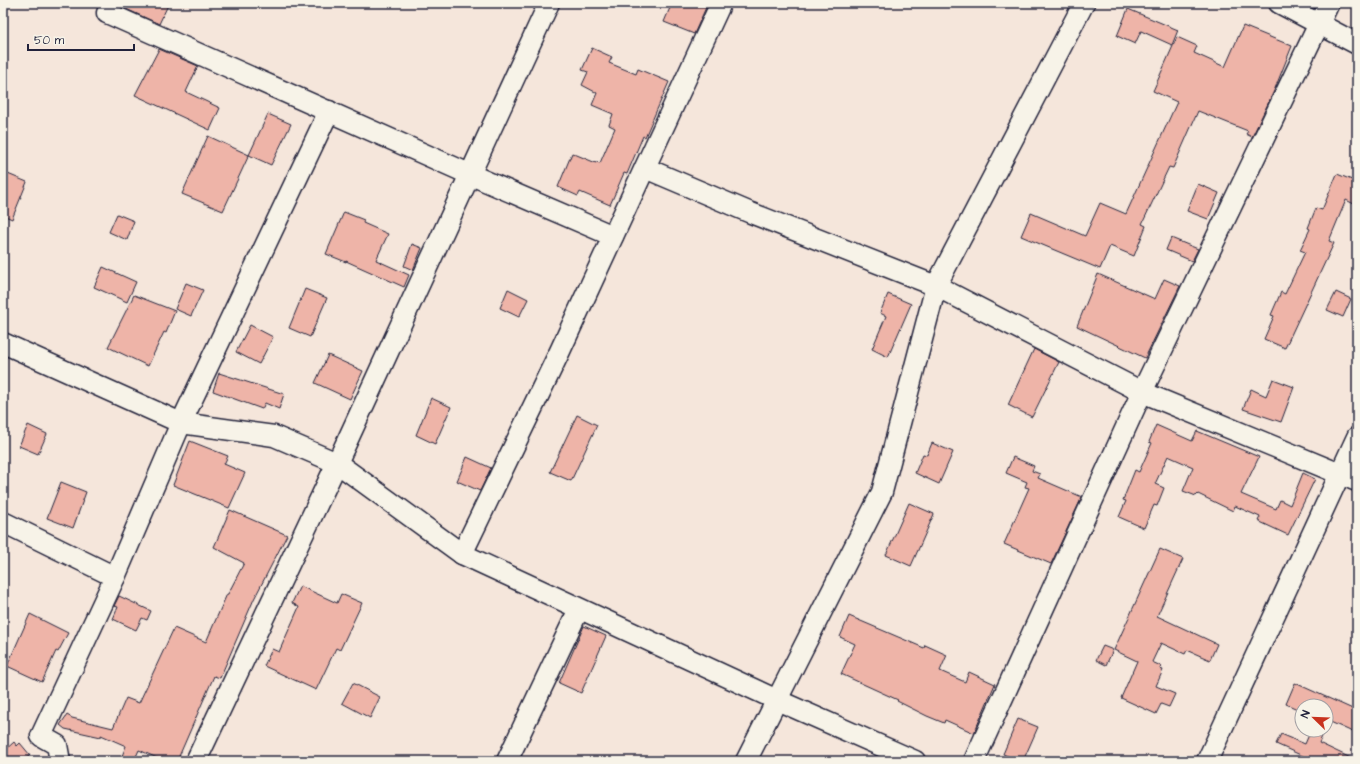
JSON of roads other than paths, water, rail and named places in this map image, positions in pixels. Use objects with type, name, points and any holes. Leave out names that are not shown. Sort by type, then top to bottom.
[{"type":"street","points":[[196,761],[337,463],[549,3]]},
{"type":"street","points":[[462,554],[645,168],[721,3]]},
{"type":"street","points":[[746,761],[882,492],[936,286],[1084,3]]},
{"type":"street","points":[[1279,3],[1318,25],[1357,44]]},
{"type":"street","points":[[974,761],[1142,392],[1329,3]]},
{"type":"street","points":[[107,13],[469,174],[613,236]]},
{"type":"street","points":[[60,761],[57,745],[41,736],[115,577],[181,423],[329,111]]},
{"type":"street","points":[[645,168],[752,213],[936,286],[1142,392],[1349,477]]},
{"type":"street","points":[[3,343],[181,423],[274,436],[337,463],[462,554],[777,700],[915,761]]},
{"type":"street","points":[[1207,761],[1349,477],[1357,437]]},
{"type":"street","points":[[3,522],[115,577]]},
{"type":"street","points":[[507,761],[579,609]]}]
